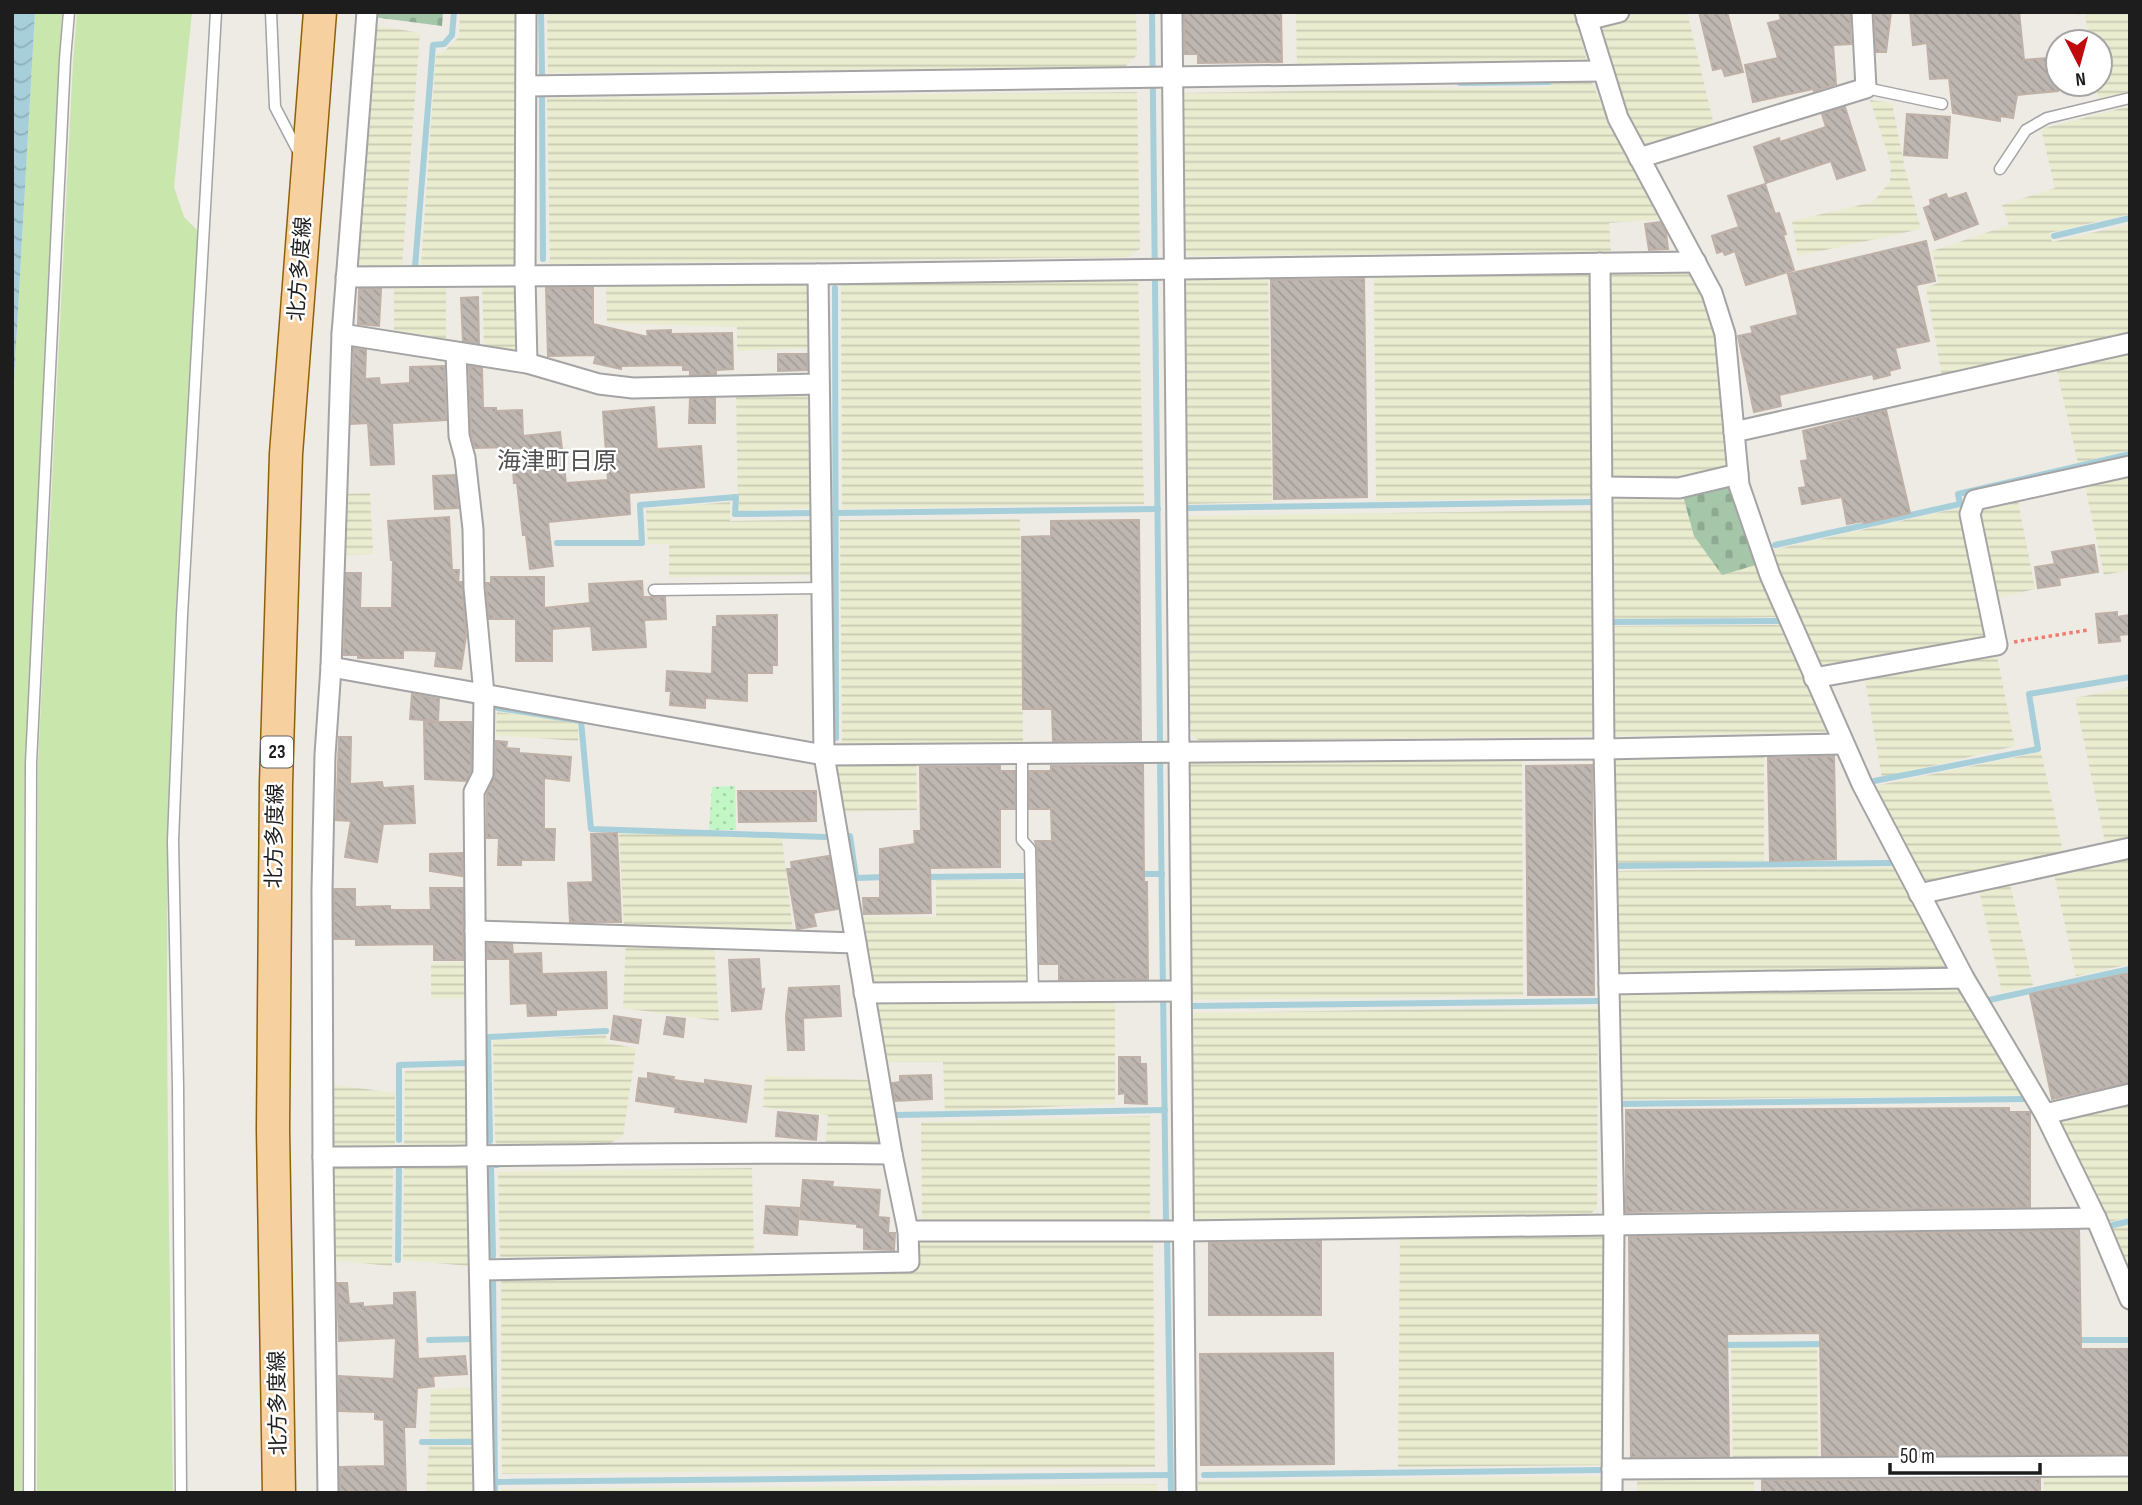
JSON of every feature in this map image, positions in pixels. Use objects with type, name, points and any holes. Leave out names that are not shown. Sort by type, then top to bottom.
[{"type":"main road","name":"北方多度線","points":[[279,1493],[273,1129],[276,784],[286,454],[320,12]]},
{"type":"street","points":[[328,1493],[323,1157],[322,890],[325,755],[331,667],[345,276],[367,12]]},
{"type":"street","points":[[526,12],[527,363]]},
{"type":"street","points":[[1172,12],[1160,270],[1177,752],[1177,991],[1186,1493]]},
{"type":"street","points":[[1619,12],[1586,16],[1618,118],[1712,293],[1725,334],[1740,485],[1770,575],[1842,744],[1964,978],[2045,1114],[2096,1218],[2130,1299]]},
{"type":"street","points":[[1639,159],[1866,88],[1862,12]]},
{"type":"street","points":[[527,86],[1602,71]]},
{"type":"street","points":[[345,276],[818,274],[1696,262]]},
{"type":"street","points":[[1600,264],[1604,749],[1614,1224],[1612,1493]]},
{"type":"street","points":[[480,1269],[909,1262],[908,1231],[892,1154],[824,755],[818,274]]},
{"type":"street","points":[[342,334],[527,363],[599,384],[633,388],[819,384]]},
{"type":"street","points":[[1734,432],[2130,342]]},
{"type":"street","points":[[456,353],[459,436],[465,458],[473,529],[474,588],[484,694],[483,774],[474,792],[477,1157],[484,1493]]},
{"type":"street","points":[[1814,678],[1997,645],[1970,514],[1975,499],[2130,466]]},
{"type":"street","points":[[1602,487],[1679,488],[1738,474]]},
{"type":"street","points":[[331,667],[824,755],[1604,749],[1842,744]]},
{"type":"street","points":[[1919,894],[2130,848]]},
{"type":"street","points":[[475,931],[856,943]]},
{"type":"street","points":[[1609,984],[1964,978]]},
{"type":"street","points":[[864,993],[1177,991]]},
{"type":"street","points":[[2045,1114],[2130,1094]]},
{"type":"street","points":[[323,1157],[753,1152],[892,1154]]},
{"type":"street","points":[[908,1231],[1183,1231],[2096,1218]]},
{"type":"street","points":[[1612,1469],[2130,1466]]},
{"type":"lane","points":[[29,1493],[31,763],[69,12]]},
{"type":"lane","points":[[181,1493],[173,841],[182,601],[216,12]]},
{"type":"lane","points":[[271,12],[275,107],[307,168]]},
{"type":"lane","points":[[1866,88],[1942,104]]},
{"type":"lane","points":[[2000,169],[2026,130],[2047,118],[2130,98]]},
{"type":"lane","points":[[654,590],[822,588]]},
{"type":"lane","points":[[1022,753],[1022,840],[1030,849],[1033,992]]},
{"type":"path","points":[[1997,645],[2088,630]]},
{"type":"green space","points":[[35,12],[62,12],[25,765],[22,1493],[12,1493],[12,417]]},
{"type":"green space","points":[[77,12],[192,12],[174,187],[184,217],[198,231],[176,611],[168,839],[167,1084],[173,1493],[37,1493],[38,763]]},
{"type":"green space","points":[[373,12],[443,12],[442,26],[373,17]]},
{"type":"green space","points":[[460,12],[518,12],[520,261],[510,267],[421,266],[436,53],[442,53],[459,37]]},
{"type":"green space","points":[[547,12],[1136,12],[1137,55],[1125,67],[548,73]]},
{"type":"green space","points":[[1296,12],[1574,12],[1588,65],[1297,69]]},
{"type":"green space","points":[[1639,12],[1687,12],[1713,121],[1709,129],[1650,145],[1637,141],[1622,108],[1597,31],[1601,22]]},
{"type":"green space","points":[[2076,12],[2130,12],[2130,91],[2114,95],[2114,28],[2087,28],[2085,14],[2077,15]]},
{"type":"green space","points":[[374,25],[420,33],[402,266],[359,268],[353,260]]},
{"type":"green space","points":[[1550,78],[1590,78],[1610,124],[1666,219],[1609,223],[1611,254],[1551,252],[1192,256],[1184,251],[1179,93],[1550,87]]},
{"type":"green space","points":[[1137,92],[1140,249],[1127,257],[550,264],[547,98]]},
{"type":"green space","points":[[1870,100],[1892,103],[1905,169],[1921,229],[1798,256],[1792,221],[1873,202],[1890,182],[1891,164]]},
{"type":"green space","points":[[2130,106],[2130,214],[2049,233],[2052,242],[2130,224],[2130,335],[1942,376],[1926,287],[1939,283],[1932,251],[2009,225],[2002,205],[2055,188],[2041,129]]},
{"type":"green space","points":[[1688,270],[1703,282],[1714,312],[1731,468],[1682,483],[1612,478],[1608,278],[1617,272]]},
{"type":"green space","points":[[1585,272],[1593,281],[1595,497],[1376,501],[1374,274]]},
{"type":"green space","points":[[1268,275],[1272,502],[1186,504],[1183,284],[1188,276]]},
{"type":"green space","points":[[1138,277],[1144,504],[842,509],[841,280]]},
{"type":"green space","points":[[811,280],[813,348],[737,351],[737,327],[607,323],[606,282]]},
{"type":"green space","points":[[446,281],[446,340],[394,331],[394,282]]},
{"type":"green space","points":[[482,281],[519,285],[521,345],[513,352],[484,347]]},
{"type":"green space","points":[[2130,351],[2130,450],[2078,463],[2056,367]]},
{"type":"green space","points":[[736,389],[813,393],[815,508],[738,511]]},
{"type":"green space","points":[[2130,471],[2130,570],[2104,575],[2084,481]]},
{"type":"green space","points":[[1728,483],[1756,565],[1722,575],[1694,536],[1683,496]]},
{"type":"green space","points":[[370,493],[373,554],[339,555],[340,494]]},
{"type":"green space","points":[[1621,494],[1683,496],[1695,536],[1756,565],[1781,617],[1614,620],[1613,504]]},
{"type":"green space","points":[[2017,496],[2035,589],[1996,598],[1977,510],[1979,505]]},
{"type":"green space","points":[[730,502],[730,521],[814,520],[815,575],[669,577],[669,544],[648,544],[646,509]]},
{"type":"green space","points":[[1963,507],[1990,632],[1984,640],[1830,668],[1819,666],[1772,550]]},
{"type":"green space","points":[[1596,510],[1596,730],[1589,736],[1200,741],[1189,733],[1186,516]]},
{"type":"green space","points":[[1020,519],[1023,742],[842,744],[840,520]]},
{"type":"green space","points":[[1785,625],[1826,732],[1618,736],[1612,729],[1610,626]]},
{"type":"green space","points":[[1990,652],[1997,656],[2015,746],[1882,778],[1864,674]]},
{"type":"green space","points":[[2130,687],[2130,842],[2106,847],[2075,698]]},
{"type":"green space","points":[[497,712],[578,723],[578,741],[496,735]]},
{"type":"green space","points":[[1764,752],[1764,861],[1611,864],[1609,759],[1616,753]]},
{"type":"green space","points":[[2041,752],[2064,856],[1933,886],[1921,880],[1874,786]]},
{"type":"green space","points":[[1522,754],[1523,996],[1192,1000],[1188,763],[1197,756]]},
{"type":"green space","points":[[916,759],[917,810],[841,812],[832,767],[841,760]]},
{"type":"green space","points":[[735,786],[736,830],[709,830],[712,787]]},
{"type":"green space","points":[[619,832],[782,839],[793,932],[624,926]]},
{"type":"green space","points":[[2130,853],[2130,964],[2076,976],[2053,869]]},
{"type":"green space","points":[[1896,867],[1951,966],[1947,973],[1619,976],[1615,871]]},
{"type":"green space","points":[[2009,879],[2033,985],[2002,992],[1978,886]]},
{"type":"green space","points":[[936,880],[1026,881],[1027,986],[880,987],[868,983],[860,917],[936,917]]},
{"type":"green space","points":[[626,940],[714,943],[719,1021],[623,1008]]},
{"type":"green space","points":[[467,962],[468,998],[431,998],[431,963]]},
{"type":"green space","points":[[1956,985],[1966,992],[2024,1095],[1622,1100],[1619,993]]},
{"type":"green space","points":[[1115,999],[1115,1104],[945,1111],[943,1062],[884,1062],[874,1009],[878,1003]]},
{"type":"green space","points":[[1598,1007],[1597,1208],[1589,1215],[1199,1220],[1193,1215],[1192,1013]]},
{"type":"green space","points":[[606,1035],[606,1043],[636,1048],[623,1136],[605,1146],[500,1147],[495,1141],[493,1041]]},
{"type":"green space","points":[[470,1069],[471,1139],[463,1147],[404,1147],[405,1071]]},
{"type":"green space","points":[[765,1076],[871,1080],[881,1138],[875,1146],[826,1143],[828,1115],[763,1107]]},
{"type":"green space","points":[[329,1084],[395,1093],[395,1147],[334,1146],[329,1137]]},
{"type":"green space","points":[[2130,1098],[2130,1217],[2104,1223],[2055,1122],[2059,1113]]},
{"type":"green space","points":[[1150,1116],[1150,1221],[922,1222],[921,1122]]},
{"type":"green space","points":[[404,1162],[466,1162],[470,1168],[469,1266],[403,1260]]},
{"type":"green space","points":[[393,1163],[392,1266],[329,1260],[329,1169],[336,1164]]},
{"type":"green space","points":[[752,1168],[754,1254],[500,1257],[498,1172]]},
{"type":"green space","points":[[2130,1224],[2130,1285],[2106,1229]]},
{"type":"green space","points":[[1597,1231],[1605,1238],[1607,1465],[1398,1467],[1400,1233]]},
{"type":"green space","points":[[1153,1236],[1155,1467],[502,1474],[501,1273],[914,1269],[915,1244],[920,1241]]},
{"type":"green space","points":[[1817,1347],[1818,1463],[1733,1464],[1731,1348]]},
{"type":"green space","points":[[474,1388],[474,1439],[429,1438],[431,1389]]},
{"type":"green space","points":[[429,1445],[474,1447],[475,1493],[426,1493]]},
{"type":"green space","points":[[2043,1468],[2130,1468],[2130,1493],[2044,1493]]},
{"type":"green space","points":[[1754,1471],[1754,1493],[1637,1493],[1637,1472]]},
{"type":"green space","points":[[1606,1476],[1606,1493],[1198,1493],[1198,1481]]},
{"type":"green space","points":[[1157,1484],[1157,1493],[501,1493],[501,1489]]},
{"type":"water","points":[[12,12],[35,12],[12,417],[13,50]]},
{"type":"building","points":[[1184,12],[1281,12],[1282,62],[1198,63],[1198,54],[1185,54]]},
{"type":"building","points":[[1699,12],[1727,12],[1743,72],[1725,76],[1722,68],[1713,70]]},
{"type":"building","points":[[1779,12],[1850,12],[1851,44],[1833,45],[1836,84],[1814,91],[1813,89],[1753,102],[1745,65],[1778,58],[1768,23],[1781,20]]},
{"type":"building","points":[[1874,12],[1891,12],[1886,52],[1876,52]]},
{"type":"building","points":[[1910,12],[2019,12],[2024,60],[2044,58],[2044,92],[2017,95],[2013,118],[2000,116],[2000,121],[1953,113],[1949,78],[1930,79],[1927,43],[1913,45]]},
{"type":"building","points":[[1845,107],[1865,170],[1837,179],[1831,161],[1766,183],[1754,147],[1779,138],[1780,142],[1826,127],[1822,114]]},
{"type":"building","points":[[1907,114],[1950,117],[1947,158],[1904,155]]},
{"type":"building","points":[[1765,184],[1775,214],[1779,213],[1794,270],[1746,285],[1735,251],[1725,255],[1723,251],[1717,253],[1712,236],[1739,227],[1728,196]]},
{"type":"building","points":[[1966,193],[1978,224],[1935,240],[1924,208],[1931,205],[1930,200],[1946,194],[1948,199]]},
{"type":"building","points":[[1660,222],[1666,233],[1668,249],[1649,250],[1645,224]]},
{"type":"building","points":[[1926,241],[1935,281],[1916,285],[1929,341],[1895,348],[1900,368],[1889,371],[1890,375],[1874,379],[1873,374],[1779,395],[1781,406],[1754,412],[1738,336],[1753,333],[1751,327],[1798,315],[1788,274]]},
{"type":"building","points":[[1364,279],[1367,497],[1274,499],[1271,280]]},
{"type":"building","points":[[546,288],[593,288],[593,324],[648,337],[647,331],[671,330],[671,334],[732,333],[733,369],[716,370],[716,374],[690,375],[690,370],[683,370],[683,365],[621,366],[621,369],[594,363],[596,355],[548,356]]},
{"type":"building","points":[[359,289],[381,289],[379,326],[358,324]]},
{"type":"building","points":[[478,297],[479,343],[463,341],[461,298]]},
{"type":"building","points":[[354,348],[366,350],[365,379],[379,378],[380,385],[410,383],[410,367],[444,366],[446,420],[392,423],[394,464],[371,465],[368,423],[351,424]]},
{"type":"building","points":[[778,354],[807,354],[807,370],[778,371]]},
{"type":"building","points":[[469,366],[482,368],[483,408],[496,408],[496,411],[522,410],[523,436],[560,432],[566,483],[608,480],[603,412],[654,407],[657,449],[701,446],[704,487],[629,493],[630,514],[548,522],[553,566],[530,569],[517,483],[514,483],[511,447],[475,448],[471,434]]},
{"type":"building","points":[[715,398],[715,423],[689,423],[690,399]]},
{"type":"building","points":[[1886,410],[1910,513],[1847,524],[1842,497],[1802,504],[1799,488],[1806,487],[1801,461],[1808,460],[1803,431]]},
{"type":"building","points":[[455,475],[458,508],[435,509],[433,476]]},
{"type":"building","points":[[449,517],[452,570],[459,570],[458,582],[462,582],[466,636],[461,669],[435,666],[437,651],[403,650],[403,658],[358,658],[358,655],[344,655],[346,573],[361,573],[360,608],[392,608],[393,560],[388,521]]},
{"type":"building","points":[[1139,520],[1141,740],[1053,741],[1052,709],[1023,709],[1022,537],[1051,536],[1051,521]]},
{"type":"building","points":[[2094,545],[2098,572],[2059,578],[2060,585],[2038,588],[2035,567],[2055,564],[2052,552]]},
{"type":"building","points":[[491,577],[544,577],[544,608],[590,603],[589,584],[642,581],[643,597],[665,597],[666,619],[644,620],[646,647],[593,650],[591,626],[552,629],[552,661],[516,661],[516,619],[489,619],[486,583],[491,583]]},
{"type":"building","points":[[2117,612],[2117,617],[2130,615],[2130,634],[2119,635],[2120,641],[2099,643],[2096,614]]},
{"type":"building","points":[[777,615],[777,665],[772,665],[772,673],[747,673],[747,701],[705,698],[705,708],[670,705],[671,691],[666,691],[667,671],[712,674],[713,627],[717,627],[717,616]]},
{"type":"building","points":[[412,694],[439,699],[438,721],[410,719]]},
{"type":"building","points":[[424,722],[471,722],[471,771],[466,781],[425,779]]},
{"type":"building","points":[[339,737],[351,737],[350,784],[382,782],[383,788],[413,786],[415,823],[383,824],[377,862],[345,857],[351,821],[336,820]]},
{"type":"building","points":[[496,741],[507,742],[506,748],[519,749],[519,753],[571,757],[569,781],[544,778],[544,829],[555,829],[554,860],[521,860],[521,865],[498,865],[499,838],[487,838],[487,794],[495,775]]},
{"type":"building","points":[[1834,756],[1836,859],[1770,861],[1768,758]]},
{"type":"building","points":[[1143,765],[1148,979],[1059,980],[1059,964],[1040,964],[1035,841],[1052,841],[1051,809],[1029,809],[1029,771],[1051,771],[1051,766]]},
{"type":"building","points":[[1592,765],[1594,995],[1528,995],[1526,766]]},
{"type":"building","points":[[1000,766],[1000,771],[1015,771],[1015,809],[1000,809],[1000,867],[930,868],[931,913],[864,914],[863,898],[880,898],[880,849],[915,844],[914,831],[921,831],[920,767]]},
{"type":"building","points":[[738,791],[816,791],[816,821],[739,822]]},
{"type":"building","points":[[617,833],[621,922],[570,922],[568,883],[593,882],[591,834]]},
{"type":"building","points":[[462,853],[462,876],[430,871],[430,854]]},
{"type":"building","points":[[829,856],[838,909],[813,913],[816,926],[797,929],[787,869],[792,869],[791,862]]},
{"type":"building","points":[[430,888],[463,888],[463,960],[434,960],[434,944],[356,945],[356,939],[334,939],[334,889],[355,889],[355,907],[390,906],[390,910],[431,910]]},
{"type":"building","points":[[487,944],[512,944],[513,954],[541,953],[542,974],[606,972],[607,1008],[556,1010],[556,1015],[528,1016],[527,1003],[511,1004],[510,959],[488,959]]},
{"type":"building","points":[[759,959],[761,990],[764,989],[761,1009],[732,1011],[729,960]]},
{"type":"building","points":[[2130,973],[2130,1082],[2052,1099],[2030,994]]},
{"type":"building","points":[[839,986],[841,1016],[803,1018],[804,1050],[788,1050],[786,1017],[789,988]]},
{"type":"building","points":[[614,1016],[641,1020],[638,1043],[611,1039]]},
{"type":"building","points":[[667,1017],[685,1019],[683,1037],[664,1034]]},
{"type":"building","points":[[1119,1057],[1140,1057],[1140,1064],[1146,1064],[1147,1104],[1125,1103],[1125,1093],[1119,1094]]},
{"type":"building","points":[[648,1073],[674,1077],[673,1080],[705,1084],[705,1080],[751,1086],[746,1122],[675,1112],[676,1107],[636,1101],[639,1078],[648,1079]]},
{"type":"building","points":[[931,1075],[932,1099],[895,1101],[892,1083],[900,1082],[900,1076]]},
{"type":"building","points":[[2009,1108],[2009,1112],[2030,1112],[2030,1207],[1626,1212],[1626,1110]]},
{"type":"building","points":[[778,1112],[818,1116],[816,1140],[776,1136]]},
{"type":"building","points":[[803,1180],[833,1182],[832,1187],[880,1190],[878,1217],[889,1218],[888,1233],[895,1233],[894,1250],[864,1249],[864,1228],[857,1227],[857,1224],[800,1219]]},
{"type":"building","points":[[766,1206],[799,1208],[797,1235],[764,1233]]},
{"type":"building","points":[[2079,1230],[2081,1349],[2128,1349],[2129,1454],[1822,1456],[1820,1333],[1727,1334],[1729,1456],[1631,1457],[1629,1237]]},
{"type":"building","points":[[1321,1241],[1321,1315],[1209,1315],[1209,1243]]},
{"type":"building","points":[[337,1283],[347,1283],[349,1304],[363,1303],[363,1307],[394,1305],[394,1293],[415,1292],[418,1359],[465,1356],[467,1374],[433,1376],[434,1386],[417,1388],[415,1427],[404,1427],[406,1493],[340,1493],[340,1467],[385,1466],[384,1420],[375,1419],[375,1412],[339,1411],[339,1376],[394,1379],[396,1338],[339,1341]]},
{"type":"building","points":[[1333,1353],[1334,1464],[1201,1465],[1200,1354]]},
{"type":"building","points":[[2040,1479],[2040,1493],[1762,1493],[1762,1480]]},
{"type":"waterway","points":[[415,267],[433,45],[444,44],[452,35],[454,12]]},
{"type":"waterway","points":[[541,12],[542,74]]},
{"type":"waterway","points":[[1152,12],[1160,741]]},
{"type":"waterway","points":[[1460,83],[1549,82]]},
{"type":"waterway","points":[[543,259],[542,93],[545,93]]},
{"type":"waterway","points":[[2054,236],[2130,218]]},
{"type":"waterway","points":[[835,288],[836,738]]},
{"type":"waterway","points":[[1775,545],[1960,504],[1958,494],[2130,454]]},
{"type":"waterway","points":[[557,543],[642,543],[640,505],[736,497],[735,514],[813,513]]},
{"type":"waterway","points":[[1187,508],[1594,502]]},
{"type":"waterway","points":[[835,513],[1158,509]]},
{"type":"waterway","points":[[1610,618],[1610,622],[1779,621]]},
{"type":"waterway","points":[[1874,781],[2038,749],[2029,694],[2130,677]]},
{"type":"waterway","points":[[498,708],[581,721],[591,829],[825,837]]},
{"type":"waterway","points":[[1160,759],[1166,1221]]},
{"type":"waterway","points":[[850,836],[856,878],[886,877]]},
{"type":"waterway","points":[[1612,870],[1612,866],[1890,863]]},
{"type":"waterway","points":[[1138,874],[1162,874]]},
{"type":"waterway","points":[[924,877],[1026,876]]},
{"type":"waterway","points":[[1989,1000],[2130,969]]},
{"type":"waterway","points":[[1192,1006],[1598,1001]]},
{"type":"waterway","points":[[490,1141],[488,1037],[606,1031]]},
{"type":"waterway","points":[[399,1140],[399,1065],[467,1063]]},
{"type":"waterway","points":[[1617,1101],[1617,1104],[2025,1099]]},
{"type":"waterway","points":[[896,1115],[1165,1110]]},
{"type":"waterway","points":[[493,1256],[491,1165],[497,1165]]},
{"type":"waterway","points":[[398,1260],[399,1166]]},
{"type":"waterway","points":[[2113,1225],[2130,1221]]},
{"type":"waterway","points":[[1167,1237],[1171,1493]]},
{"type":"waterway","points":[[493,1274],[495,1493]]},
{"type":"waterway","points":[[429,1340],[473,1339]]},
{"type":"waterway","points":[[2076,1340],[2130,1340]]},
{"type":"waterway","points":[[1719,1345],[1827,1344]]},
{"type":"waterway","points":[[422,1442],[474,1442]]},
{"type":"waterway","points":[[1204,1475],[1602,1470]]},
{"type":"waterway","points":[[495,1482],[1170,1475]]},
{"type":"district","name":"海津町日原","points":[[557,461]]}]
